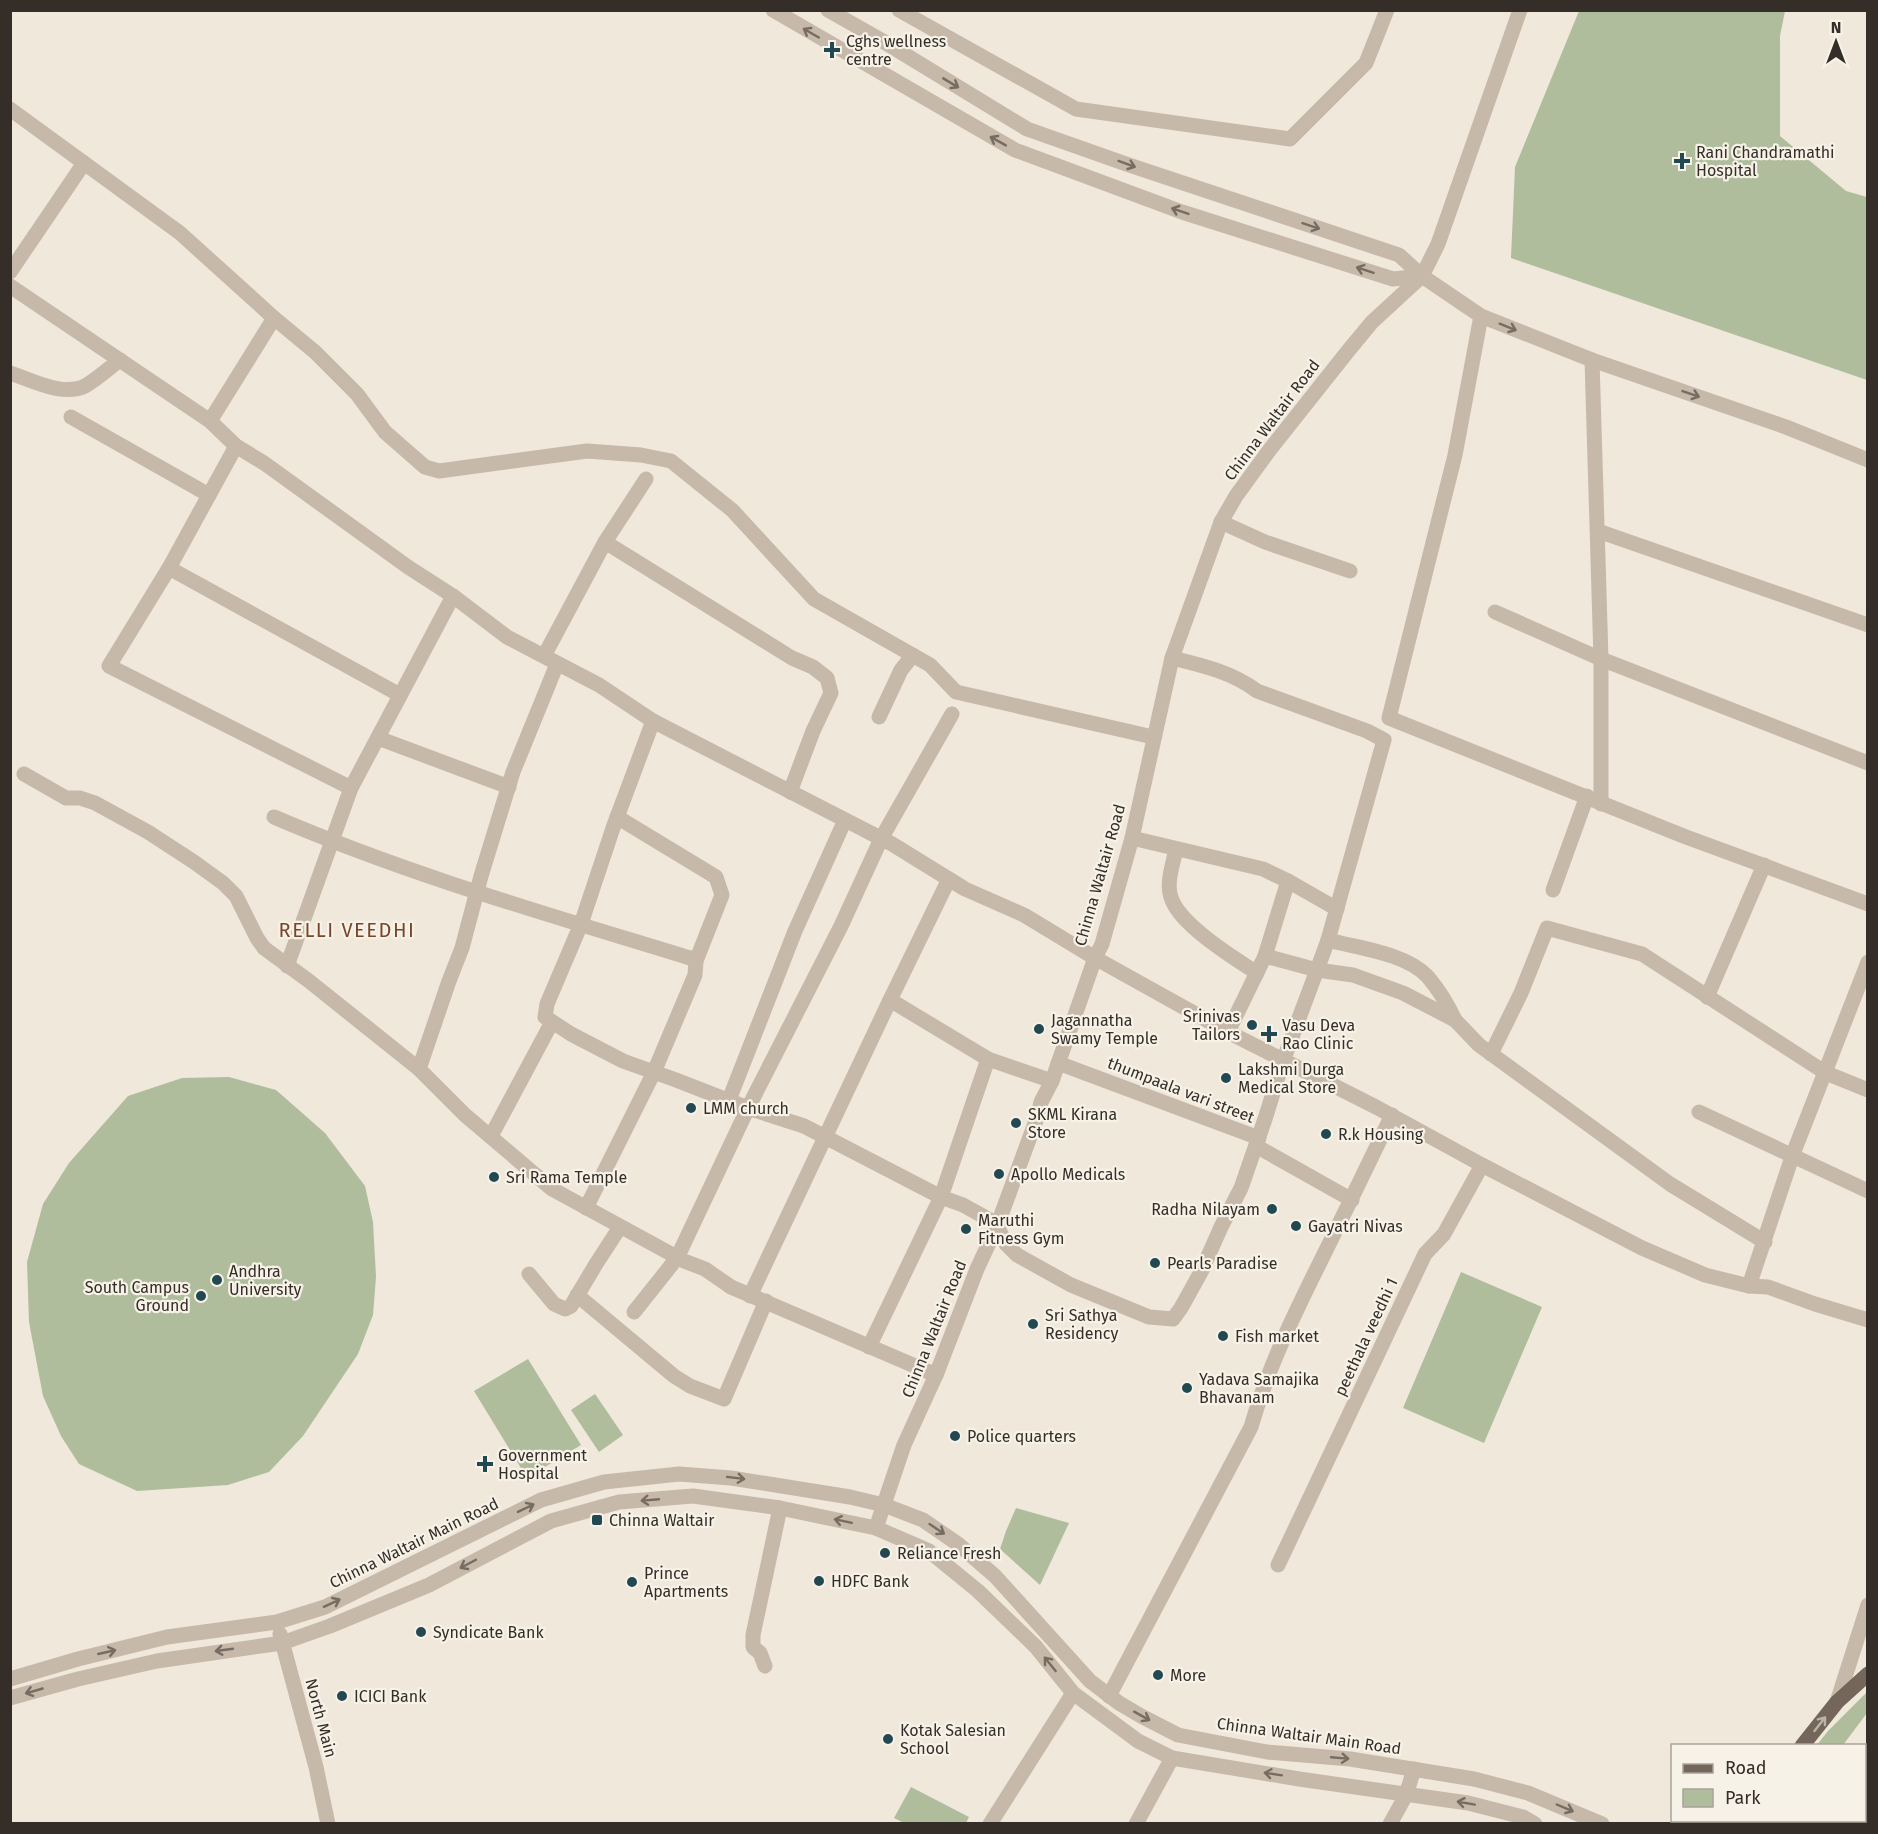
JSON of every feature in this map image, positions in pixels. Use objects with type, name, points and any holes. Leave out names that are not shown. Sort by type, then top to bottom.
[{"type":"main road","points":[[1804,1744],[1837,1702],[1868,1674]]},
{"type":"street","points":[[773,10],[1015,150],[1182,212],[1393,279],[1422,276]]},
{"type":"street","points":[[828,10],[1027,129],[1399,255],[1422,276],[1481,316],[1592,360],[1786,427],[1868,460]]},
{"type":"street","points":[[899,10],[1076,109],[1290,139],[1366,63],[1387,10]]},
{"type":"street","points":[[1422,276],[1438,244],[1520,10]]},
{"type":"street","points":[[10,109],[180,232],[274,318],[315,352],[357,394],[386,432],[425,467],[439,471],[587,451],[641,455],[671,461],[732,510],[814,599],[930,665],[956,692],[1154,737]]},
{"type":"street","points":[[10,272],[84,162]]},
{"type":"street","name":"Chinna Waltair Road","points":[[876,1528],[904,1444],[936,1375],[977,1269],[997,1226],[1105,934],[1131,838],[1172,657],[1221,522],[1236,496],[1271,448],[1348,351],[1372,322],[1422,276]]},
{"type":"street","points":[[10,286],[210,421],[236,446],[264,463],[453,596],[507,637],[599,685],[653,721],[882,839],[965,889],[1024,915],[1095,958],[1228,1032],[1392,1115],[1482,1165],[1642,1248],[1705,1275],[1749,1286],[1768,1287],[1868,1320]]},
{"type":"street","points":[[653,721],[617,817],[581,924],[545,1011],[545,1017],[623,1061],[748,1108],[804,1126],[942,1197],[963,1205],[997,1226],[1006,1244],[1017,1255],[1071,1285],[1149,1317],[1173,1318],[1202,1270],[1241,1188],[1283,1061],[1328,940],[1384,740],[1455,454],[1481,316]]},
{"type":"street","points":[[210,421],[274,318]]},
{"type":"street","points":[[10,373],[60,389],[72,389],[84,386],[120,360]]},
{"type":"street","points":[[1592,360],[1601,659],[1601,804]]},
{"type":"street","points":[[71,417],[209,495]]},
{"type":"street","points":[[236,446],[169,568],[109,666],[351,789]]},
{"type":"street","points":[[419,1069],[462,948],[513,772],[551,660],[605,542],[646,479]]},
{"type":"street","points":[[1221,522],[1258,539],[1350,571]]},
{"type":"street","points":[[1598,531],[1868,625]]},
{"type":"street","points":[[605,542],[792,658],[813,667],[827,678],[831,693],[813,731],[790,792]]},
{"type":"street","points":[[169,568],[400,695]]},
{"type":"street","points":[[287,966],[351,789],[453,596]]},
{"type":"street","points":[[1495,612],[1601,659],[1868,763]]},
{"type":"street","points":[[879,717],[900,670],[913,655]]},
{"type":"street","points":[[1172,657],[1210,668],[1245,682],[1257,691],[1367,731],[1384,740]]},
{"type":"street","points":[[634,1312],[677,1258],[748,1108],[882,839],[952,714]]},
{"type":"street","points":[[1389,718],[1587,796],[1601,804],[1868,904]]},
{"type":"street","points":[[378,738],[509,787]]},
{"type":"street","points":[[24,774],[66,798],[80,798],[95,803],[148,832],[223,883],[236,896],[264,948],[419,1069],[465,1115],[552,1189],[677,1258],[705,1269],[731,1287],[936,1375]]},
{"type":"street","points":[[1553,890],[1587,796]]},
{"type":"street","points":[[274,817],[332,842],[477,892],[696,961]]},
{"type":"street","points":[[586,1208],[654,1072],[695,975],[696,961],[722,895],[716,877],[617,817]]},
{"type":"street","points":[[729,1100],[795,931],[845,820]]},
{"type":"street","points":[[1131,838],[1263,869],[1337,909]]},
{"type":"street","points":[[1176,849],[1170,886],[1172,900],[1182,915],[1208,940],[1257,973]]},
{"type":"street","points":[[1707,997],[1764,865]]},
{"type":"street","points":[[750,1296],[949,879]]},
{"type":"street","points":[[1228,1032],[1265,956],[1288,881]]},
{"type":"street","points":[[1491,1054],[1521,993],[1548,928],[1642,954],[1826,1073],[1868,1090]]},
{"type":"street","points":[[1328,940],[1397,958],[1427,975],[1445,1000],[1455,1020],[1479,1045],[1670,1184],[1765,1242]]},
{"type":"street","points":[[1265,956],[1317,970],[1353,975],[1403,993],[1455,1020]]},
{"type":"street","points":[[1749,1286],[1793,1154],[1868,962]]},
{"type":"street","points":[[891,1000],[988,1059],[1052,1081]]},
{"type":"street","points":[[491,1136],[552,1022]]},
{"type":"street","points":[[869,1347],[942,1197],[988,1059]]},
{"type":"street","name":"thumpaala vari street","points":[[1058,1063],[1257,1142],[1352,1200]]},
{"type":"street","points":[[1700,1112],[1868,1191]]},
{"type":"street","points":[[1109,1696],[1251,1427],[1262,1389],[1279,1347],[1392,1115]]},
{"type":"street","name":"peethala veedhi 1","points":[[1278,1564],[1425,1254],[1444,1234],[1482,1165]]},
{"type":"street","points":[[529,1274],[559,1308],[565,1309],[571,1306],[620,1227]]},
{"type":"street","points":[[577,1295],[674,1376],[690,1386],[724,1399],[766,1301]]},
{"type":"street","name":"Chinna Waltair Main Road","points":[[10,1679],[167,1637],[277,1622],[325,1607],[541,1500],[604,1482],[678,1474],[731,1478],[838,1495],[884,1506],[923,1520],[958,1544],[995,1576],[1080,1670],[1109,1696],[1178,1735],[1267,1752],[1350,1759],[1474,1779],[1528,1792],[1602,1824]]},
{"type":"street","points":[[10,1698],[136,1665],[282,1642],[330,1626],[429,1585],[551,1521],[619,1502],[693,1496],[780,1508],[876,1528],[929,1551],[978,1591],[1036,1647],[1072,1693],[1138,1741],[1172,1758],[1468,1803],[1523,1817],[1535,1824]]},
{"type":"street","points":[[765,1666],[760,1653],[753,1647],[753,1635],[780,1508]]},
{"type":"street","points":[[1837,1702],[1868,1605]]},
{"type":"street","name":"North Main","points":[[277,1622],[316,1767],[328,1824]]},
{"type":"street","points":[[990,1824],[1072,1693]]},
{"type":"street","points":[[1136,1824],[1172,1758]]},
{"type":"street","points":[[1390,1824],[1406,1795],[1414,1769]]},
{"type":"green space","name":"Rani Chandramathi Hospital","points":[[1579,11],[1785,11],[1780,36],[1780,136],[1846,191],[1867,197],[1867,380],[1511,258],[1515,167]]},
{"type":"green space","name":"South Campus Ground","points":[[229,1077],[276,1090],[325,1133],[365,1186],[373,1222],[376,1277],[373,1315],[358,1354],[303,1436],[269,1472],[228,1485],[137,1491],[79,1464],[61,1436],[43,1396],[29,1322],[27,1262],[43,1204],[69,1163],[128,1096],[182,1078]]},
{"type":"green space","points":[[1461,1272],[1542,1307],[1484,1443],[1403,1408]]},
{"type":"green space","points":[[528,1359],[581,1445],[527,1478],[474,1391]]},
{"type":"green space","points":[[595,1394],[623,1435],[599,1452],[571,1410]]},
{"type":"green space","points":[[1016,1508],[1069,1523],[1040,1585],[1000,1549]]},
{"type":"green space","points":[[1867,1692],[1867,1713],[1844,1744],[1818,1744]]},
{"type":"green space","points":[[911,1787],[969,1817],[966,1823],[904,1823],[894,1818]]},
{"type":"place","name":"Cghs wellness centre","points":[[832,50]]},
{"type":"place","name":"Rani Chandramathi Hospital","points":[[1682,161]]},
{"type":"place","name":"Srinivas Tailors","points":[[1252,1025]]},
{"type":"place","name":"Jagannatha Swamy Temple","points":[[1039,1029]]},
{"type":"place","name":"Vasu Deva Rao Clinic","points":[[1269,1034]]},
{"type":"place","name":"Lakshmi Durga Medical Store","points":[[1226,1078]]},
{"type":"place","name":"LMM church","points":[[691,1108]]},
{"type":"place","name":"SKML Kirana Store","points":[[1016,1123]]},
{"type":"place","name":"R.k Housing","points":[[1326,1134]]},
{"type":"place","name":"Apollo Medicals","points":[[999,1174]]},
{"type":"place","name":"Sri Rama Temple","points":[[494,1177]]},
{"type":"place","name":"Radha Nilayam","points":[[1272,1209]]},
{"type":"place","name":"Gayatri Nivas","points":[[1296,1226]]},
{"type":"place","name":"Maruthi Fitness Gym","points":[[966,1229]]},
{"type":"place","name":"Pearls Paradise","points":[[1155,1263]]},
{"type":"place","name":"Andhra University","points":[[217,1280]]},
{"type":"place","name":"South Campus Ground","points":[[201,1296]]},
{"type":"place","name":"Sri Sathya Residency","points":[[1033,1324]]},
{"type":"place","name":"Fish market","points":[[1223,1336]]},
{"type":"place","name":"Yadava Samajika Bhavanam","points":[[1187,1388]]},
{"type":"place","name":"Police quarters","points":[[955,1436]]},
{"type":"place","name":"Government Hospital","points":[[485,1464]]},
{"type":"place","name":"Chinna Waltair","points":[[597,1520]]},
{"type":"place","name":"Reliance Fresh","points":[[885,1553]]},
{"type":"place","name":"HDFC Bank","points":[[819,1581]]},
{"type":"place","name":"Prince Apartments","points":[[632,1582]]},
{"type":"place","name":"Syndicate Bank","points":[[421,1632]]},
{"type":"place","name":"More","points":[[1158,1675]]},
{"type":"place","name":"ICICI Bank","points":[[342,1696]]},
{"type":"place","name":"Kotak Salesian School","points":[[888,1739]]},
{"type":"district","name":"RELLI VEEDHI","points":[[347,930]]}]
